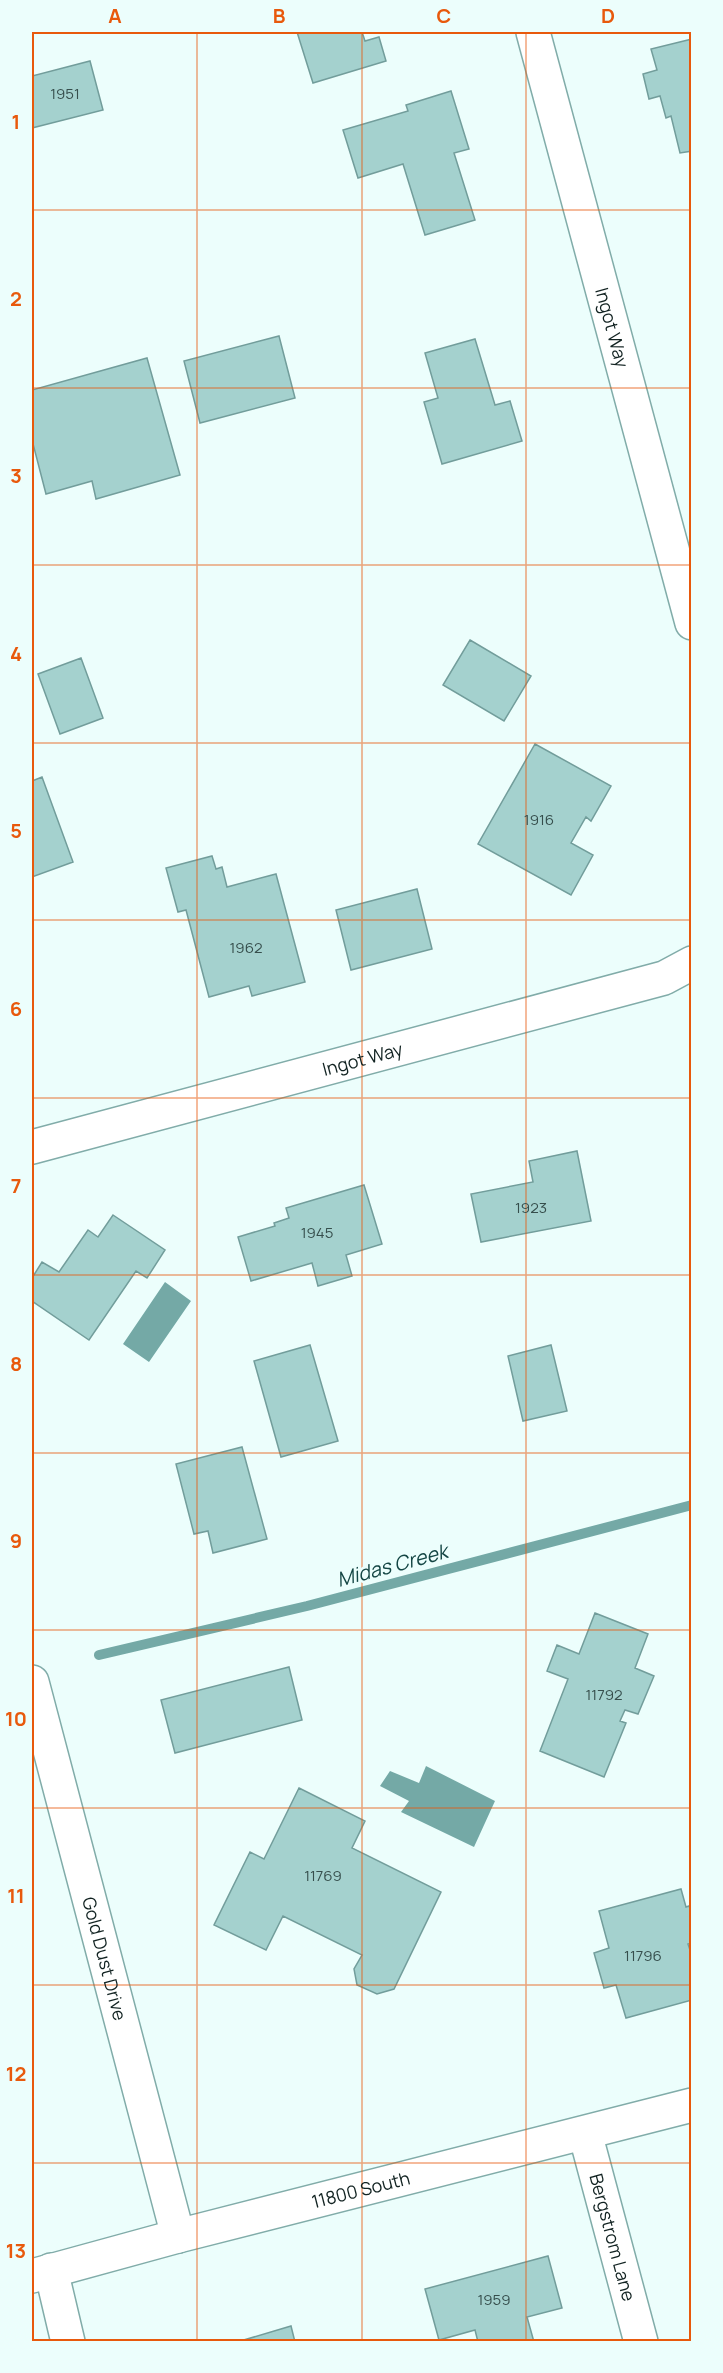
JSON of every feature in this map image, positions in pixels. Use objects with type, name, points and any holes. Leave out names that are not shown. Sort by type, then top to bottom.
[{"type":"street","name":"Ingot Way","points":[[533,32],[692,623]]},
{"type":"street","name":"Ingot Way","points":[[32,1147],[664,978],[692,963]]},
{"type":"street","name":"Gold Dust Drive","points":[[32,1682],[178,2236]]},
{"type":"street","name":"11800 South","points":[[41,2273],[692,2105]]},
{"type":"street","name":"Bergstrom Lane","points":[[585,2133],[641,2342]]},
{"type":"street","points":[[41,2273],[68,2342]]},
{"type":"water","points":[[165,1282],[191,1301],[149,1362],[123,1344]]},
{"type":"water","points":[[426,1766],[495,1801],[474,1847],[401,1812],[409,1801],[380,1786],[390,1771],[419,1783]]},
{"type":"building","points":[[297,32],[362,32],[365,41],[379,37],[386,61],[313,83]]},
{"type":"building","points":[[692,39],[692,151],[680,153],[671,116],[666,118],[660,96],[649,99],[643,74],[657,70],[651,49]]},
{"type":"building","points":[[90,61],[103,110],[32,128],[32,76]]},
{"type":"building","points":[[451,91],[469,149],[454,153],[475,220],[425,235],[403,164],[358,178],[343,130],[408,111],[406,105]]},
{"type":"building","points":[[279,336],[295,398],[200,423],[184,361]]},
{"type":"building","points":[[475,339],[495,405],[510,401],[522,441],[442,464],[424,402],[438,398],[425,353]]},
{"type":"building","points":[[147,358],[180,475],[96,499],[92,481],[46,494],[32,440],[32,390]]},
{"type":"building","points":[[470,640],[531,676],[504,721],[443,685]]},
{"type":"building","points":[[81,658],[103,718],[60,734],[38,674]]},
{"type":"building","points":[[535,744],[611,786],[591,821],[586,817],[571,843],[593,855],[571,895],[478,844]]},
{"type":"building","points":[[42,777],[73,862],[32,877],[32,781]]},
{"type":"building","points":[[212,856],[216,869],[222,867],[227,887],[276,874],[305,982],[252,996],[249,986],[209,997],[186,910],[178,912],[166,868]]},
{"type":"building","points":[[417,889],[432,949],[351,970],[336,910]]},
{"type":"building","points":[[577,1151],[591,1221],[481,1242],[471,1194],[533,1182],[529,1161]]},
{"type":"building","points":[[364,1185],[382,1244],[346,1255],[352,1276],[318,1286],[312,1263],[251,1281],[238,1237],[275,1226],[274,1223],[289,1218],[286,1208]]},
{"type":"building","points":[[113,1215],[165,1250],[147,1278],[136,1271],[89,1340],[32,1301],[32,1278],[42,1262],[59,1272],[88,1230],[98,1237]]},
{"type":"building","points":[[310,1345],[338,1441],[281,1457],[254,1361]]},
{"type":"building","points":[[551,1345],[567,1411],[523,1421],[508,1356]]},
{"type":"building","points":[[242,1447],[267,1539],[213,1553],[208,1531],[194,1534],[176,1464]]},
{"type":"building","points":[[595,1613],[648,1634],[635,1668],[654,1676],[638,1714],[625,1710],[620,1721],[626,1723],[604,1777],[540,1751],[568,1679],[547,1671],[557,1645],[579,1654]]},
{"type":"building","points":[[289,1667],[302,1720],[175,1753],[161,1700]]},
{"type":"building","points":[[299,1788],[365,1821],[352,1848],[441,1892],[394,1989],[377,1994],[357,1985],[354,1969],[362,1955],[283,1916],[266,1950],[214,1925],[250,1852],[264,1859]]},
{"type":"building","points":[[681,1889],[686,1907],[689,1906],[692,1914],[692,1943],[688,1944],[692,1956],[692,2000],[626,2018],[616,1985],[604,1988],[594,1953],[609,1948],[599,1911]]},
{"type":"building","points":[[548,2256],[562,2308],[527,2317],[534,2342],[478,2342],[475,2330],[439,2340],[425,2289]]},
{"type":"building","points":[[291,2326],[295,2342],[237,2342]]},
{"type":"waterway","name":"Midas Creek","points":[[99,1655],[307,1606],[692,1505]]}]
